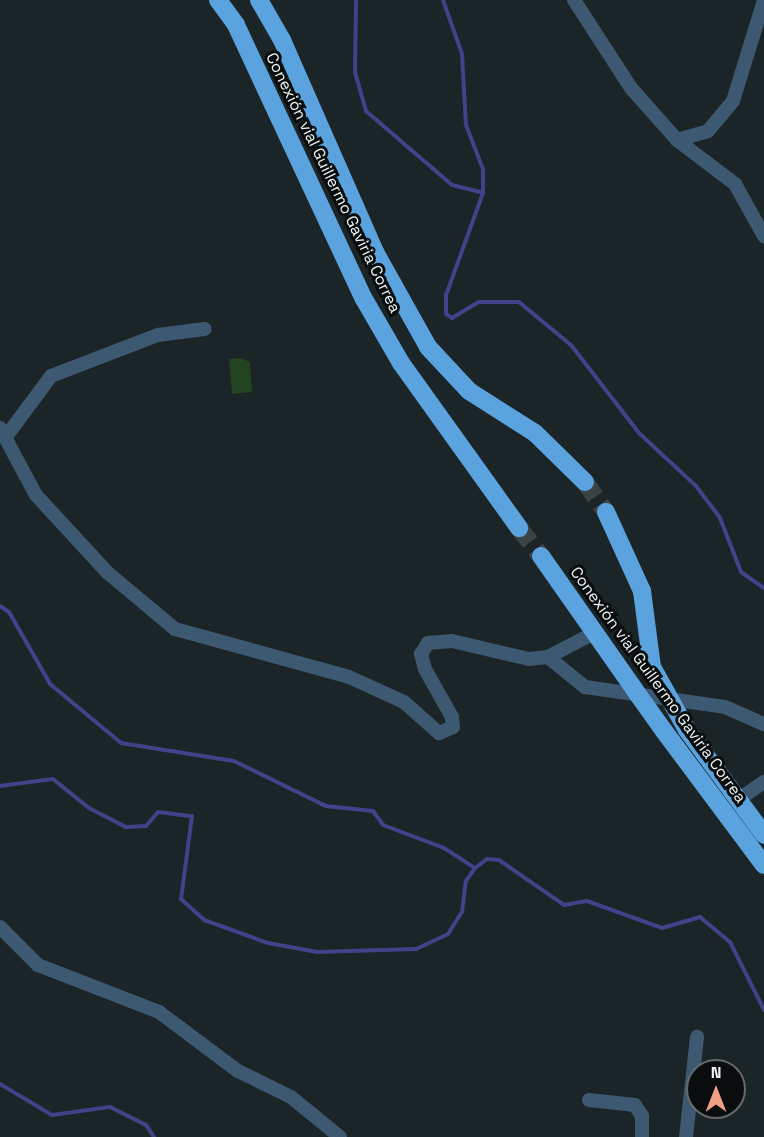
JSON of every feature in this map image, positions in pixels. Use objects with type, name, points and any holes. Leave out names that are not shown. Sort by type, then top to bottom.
[{"type":"highway","name":"Conexión vial Guillermo Gaviria Correa","points":[[218,0],[236,25],[364,299],[401,363],[519,528]]},
{"type":"highway","name":"Conexión vial Guillermo Gaviria Correa","points":[[258,0],[282,40],[375,252],[428,347],[469,391],[535,433],[585,483]]},
{"type":"highway","name":"Conexión vial Guillermo Gaviria Correa","points":[[606,512],[642,591],[652,667],[687,730],[764,835]]},
{"type":"highway","name":"Conexión vial Guillermo Gaviria Correa","points":[[541,556],[664,731],[764,865]]},
{"type":"street","points":[[574,0],[631,88],[677,140],[735,184],[764,236]]},
{"type":"street","points":[[677,140],[708,131],[733,101],[764,0]]},
{"type":"street","points":[[205,329],[158,335],[51,376],[4,431],[36,495],[126,590],[192,636],[350,677],[404,702],[439,733],[453,727],[452,717],[425,669],[421,654],[428,644],[440,640],[529,659],[548,657],[596,632]]},
{"type":"street","points":[[548,657],[585,687],[725,707],[764,724]]},
{"type":"street","points":[[738,800],[764,782]]},
{"type":"street","points":[[0,927],[38,965],[159,1012],[237,1071],[291,1097],[340,1137]]},
{"type":"street","points":[[686,1137],[697,1037]]},
{"type":"street","points":[[589,1100],[635,1105],[642,1116],[642,1137]]},
{"type":"green space","points":[[241,358],[250,362],[252,392],[232,394],[229,359]]},
{"type":"waterway","points":[[356,0],[355,72],[366,111],[452,185],[483,193]]},
{"type":"waterway","points":[[443,0],[462,54],[466,125],[483,169],[483,193],[446,295],[446,314],[452,318],[479,302],[519,302],[571,345],[639,433],[696,486],[720,518],[741,572],[764,588]]},
{"type":"waterway","points":[[0,606],[9,612],[50,684],[121,743],[234,761],[326,806],[373,811],[383,825],[444,848],[475,868]]},
{"type":"waterway","points":[[0,786],[53,779],[89,808],[126,827],[146,826],[158,812],[192,816],[181,899],[204,920],[268,943],[317,952],[416,949],[448,934],[462,912],[466,881],[475,868],[487,859],[499,860],[564,905],[587,901],[662,928],[700,917],[730,942],[764,1010]]},
{"type":"waterway","points":[[0,1084],[52,1115],[110,1107],[146,1125],[154,1137]]},
{"type":"tunnel","points":[[585,482],[606,512]]},
{"type":"tunnel","points":[[519,528],[541,556]]}]
